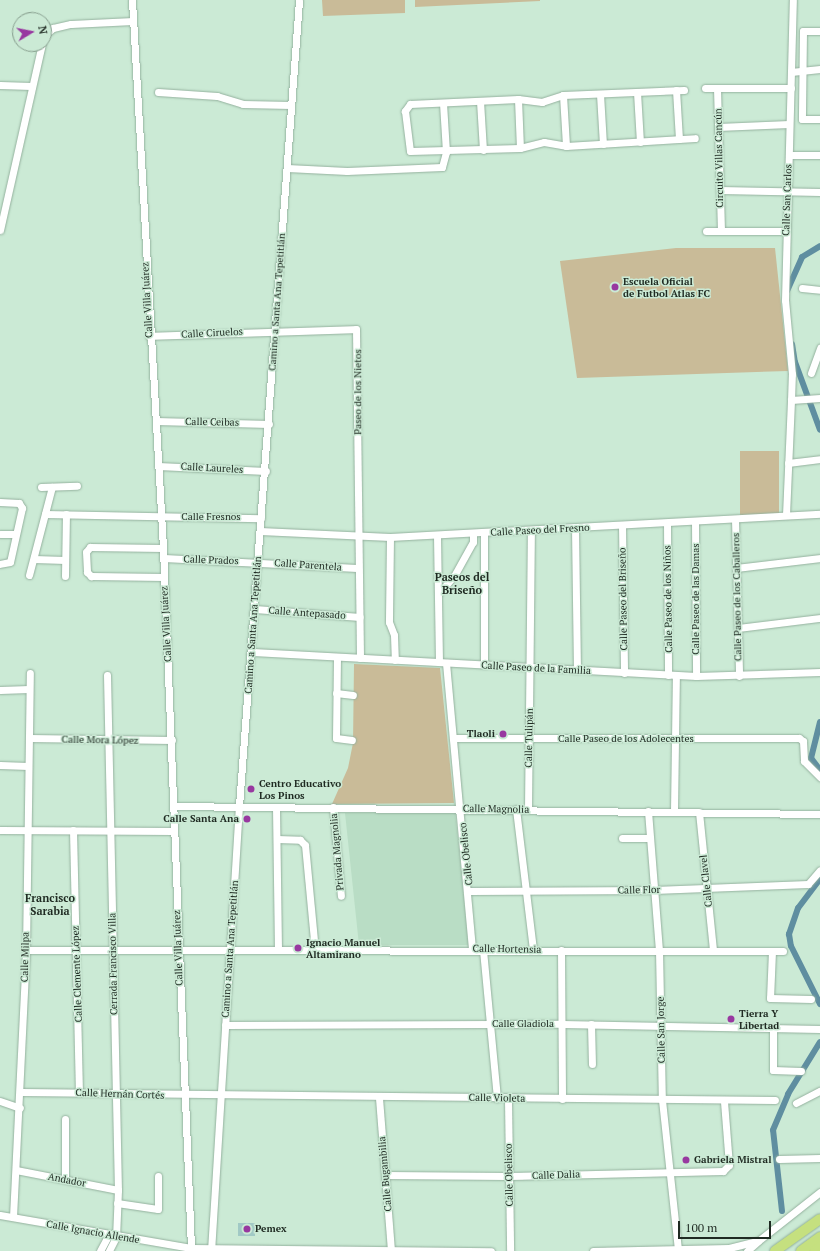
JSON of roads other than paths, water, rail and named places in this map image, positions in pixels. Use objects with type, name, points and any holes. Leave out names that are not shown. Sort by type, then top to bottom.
[{"type":"highway","points":[[769,1251],[777,1249],[820,1219]]},
{"type":"highway","points":[[801,1251],[820,1237]]},
{"type":"highway","points":[[815,1251],[820,1247]]},
{"type":"street","name":"Calle Villa Juárez","points":[[132,0],[149,336],[156,421],[164,558],[172,740],[178,950],[191,1248]]},
{"type":"street","name":"Camino a Santa Ana Tepetitlán","points":[[211,1250],[238,806],[266,471],[274,330],[299,0]]},
{"type":"street","name":"Calle San Carlos","points":[[786,515],[792,374],[785,300],[788,155],[786,124],[788,88],[791,72],[793,0]]},
{"type":"street","points":[[52,29],[71,24],[133,21]]},
{"type":"street","points":[[820,31],[803,31],[805,69],[802,119],[820,119]]},
{"type":"street","points":[[0,230],[31,86],[40,52]]},
{"type":"street","points":[[791,65],[805,69]]},
{"type":"street","points":[[791,72],[805,69],[820,69]]},
{"type":"street","points":[[0,85],[31,86]]},
{"type":"street","points":[[705,88],[788,88]]},
{"type":"street","name":"Circuito Villas Cancún","points":[[717,88],[721,229]]},
{"type":"street","points":[[676,90],[678,140]]},
{"type":"street","points":[[684,90],[563,96],[542,102],[518,99],[410,104],[405,111],[411,153],[520,148],[544,142],[566,146],[695,138]]},
{"type":"street","points":[[158,92],[217,96],[243,104],[291,105]]},
{"type":"street","points":[[637,92],[640,142]]},
{"type":"street","points":[[600,94],[603,144]]},
{"type":"street","points":[[563,96],[566,146]]},
{"type":"street","points":[[518,99],[520,148]]},
{"type":"street","points":[[480,101],[483,150]]},
{"type":"street","points":[[287,168],[347,171],[436,168],[445,163],[446,152],[443,103]]},
{"type":"street","points":[[718,127],[786,124]]},
{"type":"street","points":[[788,155],[820,155]]},
{"type":"street","points":[[720,190],[820,192]]},
{"type":"street","points":[[706,231],[721,229],[786,231]]},
{"type":"street","points":[[802,288],[820,290]]},
{"type":"street","name":"Paseo de los Nietos","points":[[274,330],[353,327],[358,331],[356,538]]},
{"type":"street","name":"Calle Ciruelos","points":[[149,336],[274,330]]},
{"type":"street","points":[[811,373],[820,348]]},
{"type":"street","points":[[791,400],[817,397]]},
{"type":"street","name":"Calle Ceibas","points":[[156,421],[269,424]]},
{"type":"street","points":[[788,463],[820,459]]},
{"type":"street","name":"Calle Laureles","points":[[158,466],[266,471]]},
{"type":"street","points":[[41,487],[77,486]]},
{"type":"street","points":[[29,576],[52,487]]},
{"type":"street","points":[[0,502],[21,505],[10,562],[0,564]]},
{"type":"street","name":"Calle Fresnos","points":[[45,514],[261,518]]},
{"type":"street","points":[[65,576],[66,514]]},
{"type":"street","name":"Calle Paseo del Fresno","points":[[260,531],[356,538],[390,538],[474,532],[484,533],[820,514]]},
{"type":"street","name":"Calle Paseo de los Caballeros","points":[[735,519],[739,676]]},
{"type":"street","name":"Calle Paseo de las Damas","points":[[695,521],[696,676]]},
{"type":"street","name":"Calle Paseo de los Niños","points":[[667,523],[675,739],[674,812]]},
{"type":"street","name":"Calle Paseo del Briseño","points":[[622,525],[624,673]]},
{"type":"street","points":[[575,528],[576,670]]},
{"type":"street","name":"Calle Tulipán","points":[[528,809],[528,738],[531,668],[531,530]]},
{"type":"street","points":[[439,593],[454,576],[473,542],[474,532]]},
{"type":"street","points":[[484,533],[484,666]]},
{"type":"street","points":[[0,534],[16,534]]},
{"type":"street","name":"Calle Obelisco","points":[[437,535],[443,663],[470,890],[472,949]]},
{"type":"street","points":[[356,538],[360,617],[360,658]]},
{"type":"street","points":[[390,538],[389,622],[395,660]]},
{"type":"street","points":[[163,548],[90,547],[86,552],[87,572],[91,576],[164,577]]},
{"type":"street","points":[[34,558],[65,560]]},
{"type":"street","name":"Calle Prados","points":[[164,558],[258,562]]},
{"type":"street","points":[[736,568],[820,558]]},
{"type":"street","name":"Calle Parentela","points":[[258,562],[357,568]]},
{"type":"street","name":"Calle Antepasado","points":[[255,609],[360,617]]},
{"type":"street","points":[[738,628],[820,618]]},
{"type":"street","name":"Calle Paseo de la Familia","points":[[252,652],[484,666],[696,676],[739,676],[820,672]]},
{"type":"street","points":[[337,657],[336,738],[352,740]]},
{"type":"street","name":"Calle Milpa","points":[[14,1218],[21,1092],[26,950],[25,830],[30,673]]},
{"type":"street","name":"Cerrada Francisco Villa","points":[[108,675],[109,831],[118,1190],[116,1237],[109,1251]]},
{"type":"street","points":[[0,690],[29,689]]},
{"type":"street","points":[[336,693],[353,695]]},
{"type":"street","name":"Calle Mora López","points":[[29,738],[172,740]]},
{"type":"street","name":"Calle Paseo de los Adolecentes","points":[[453,738],[800,738],[804,741],[804,761],[820,777]]},
{"type":"street","points":[[0,765],[28,766]]},
{"type":"street","name":"Calle Magnolia","points":[[173,806],[461,808],[820,814]]},
{"type":"street","points":[[276,807],[278,950]]},
{"type":"street","name":"Privada Magnolia","points":[[334,807],[341,896]]},
{"type":"street","points":[[516,809],[533,950]]},
{"type":"street","name":"Calle San Jorge","points":[[648,811],[659,950],[662,1100],[678,1249]]},
{"type":"street","name":"Calle Clavel","points":[[699,812],[713,950]]},
{"type":"street","points":[[0,830],[174,831]]},
{"type":"street","name":"Calle Clemente López","points":[[73,830],[79,1093]]},
{"type":"street","points":[[622,838],[650,838]]},
{"type":"street","points":[[277,839],[300,840],[305,845],[315,950]]},
{"type":"street","name":"Calle Flor","points":[[470,890],[654,890],[808,884],[820,870]]},
{"type":"street","name":"Calle Hortensia","points":[[26,950],[783,950]]},
{"type":"street","points":[[483,950],[488,1024],[497,1098]]},
{"type":"street","points":[[561,950],[562,1099]]},
{"type":"street","points":[[772,951],[770,998],[811,1000]]},
{"type":"street","points":[[591,1024],[592,1064]]},
{"type":"street","name":"Calle Gladiola","points":[[225,1025],[591,1024],[820,1029]]},
{"type":"street","points":[[773,1028],[773,1070],[801,1071]]},
{"type":"street","points":[[796,1103],[820,1091]]},
{"type":"street","name":"Calle Hernán Cortés","points":[[21,1092],[220,1096]]},
{"type":"street","name":"Calle Violeta","points":[[220,1096],[724,1101],[775,1100]]},
{"type":"street","name":"Calle Bugambilia","points":[[379,1098],[391,1250]]},
{"type":"street","name":"Calle Obelisco","points":[[508,1099],[510,1251]]},
{"type":"street","points":[[0,1101],[20,1108]]},
{"type":"street","name":"Calle Dalia","points":[[385,1175],[508,1176],[728,1169],[724,1101]]},
{"type":"street","points":[[65,1119],[65,1179]]},
{"type":"street","points":[[779,1159],[820,1158]]},
{"type":"street","name":"Andador","points":[[16,1170],[118,1190]]},
{"type":"street","points":[[117,1203],[158,1209],[158,1176]]},
{"type":"street","points":[[747,1251],[818,1194]]},
{"type":"street","name":"Calle Ignacio Allende","points":[[0,1215],[108,1236],[211,1250],[491,1251]]},
{"type":"street","points":[[100,1251],[108,1236]]},
{"type":"street","points":[[593,1251],[678,1249],[733,1250],[758,1241]]},
{"type":"waterway","points":[[787,291],[802,257],[820,246]]},
{"type":"waterway","points":[[792,344],[795,362],[820,430]]},
{"type":"waterway","points":[[820,722],[811,758],[820,770]]},
{"type":"waterway","points":[[820,879],[798,908],[789,934],[791,946],[820,1004]]},
{"type":"waterway","points":[[782,1211],[773,1130],[788,1094],[820,1042]]},
{"type":"place","name":"Escuela Oficial de Futbol Atlas FC","points":[[615,287]]},
{"type":"place","name":"Tlaoli","points":[[503,734]]},
{"type":"place","name":"Centro Educativo Los Pinos","points":[[251,789]]},
{"type":"place","name":"Calle Santa Ana","points":[[247,819]]},
{"type":"place","name":"Ignacio Manuel Altamirano","points":[[298,948]]},
{"type":"place","name":"Tierra Y Libertad","points":[[731,1019]]},
{"type":"place","name":"Gabriela Mistral","points":[[686,1160]]},
{"type":"place","name":"Pemex","points":[[247,1229]]},
{"type":"district","name":"Paseos del Briseño","points":[[462,584]]},
{"type":"district","name":"Francisco Sarabia","points":[[50,905]]}]
